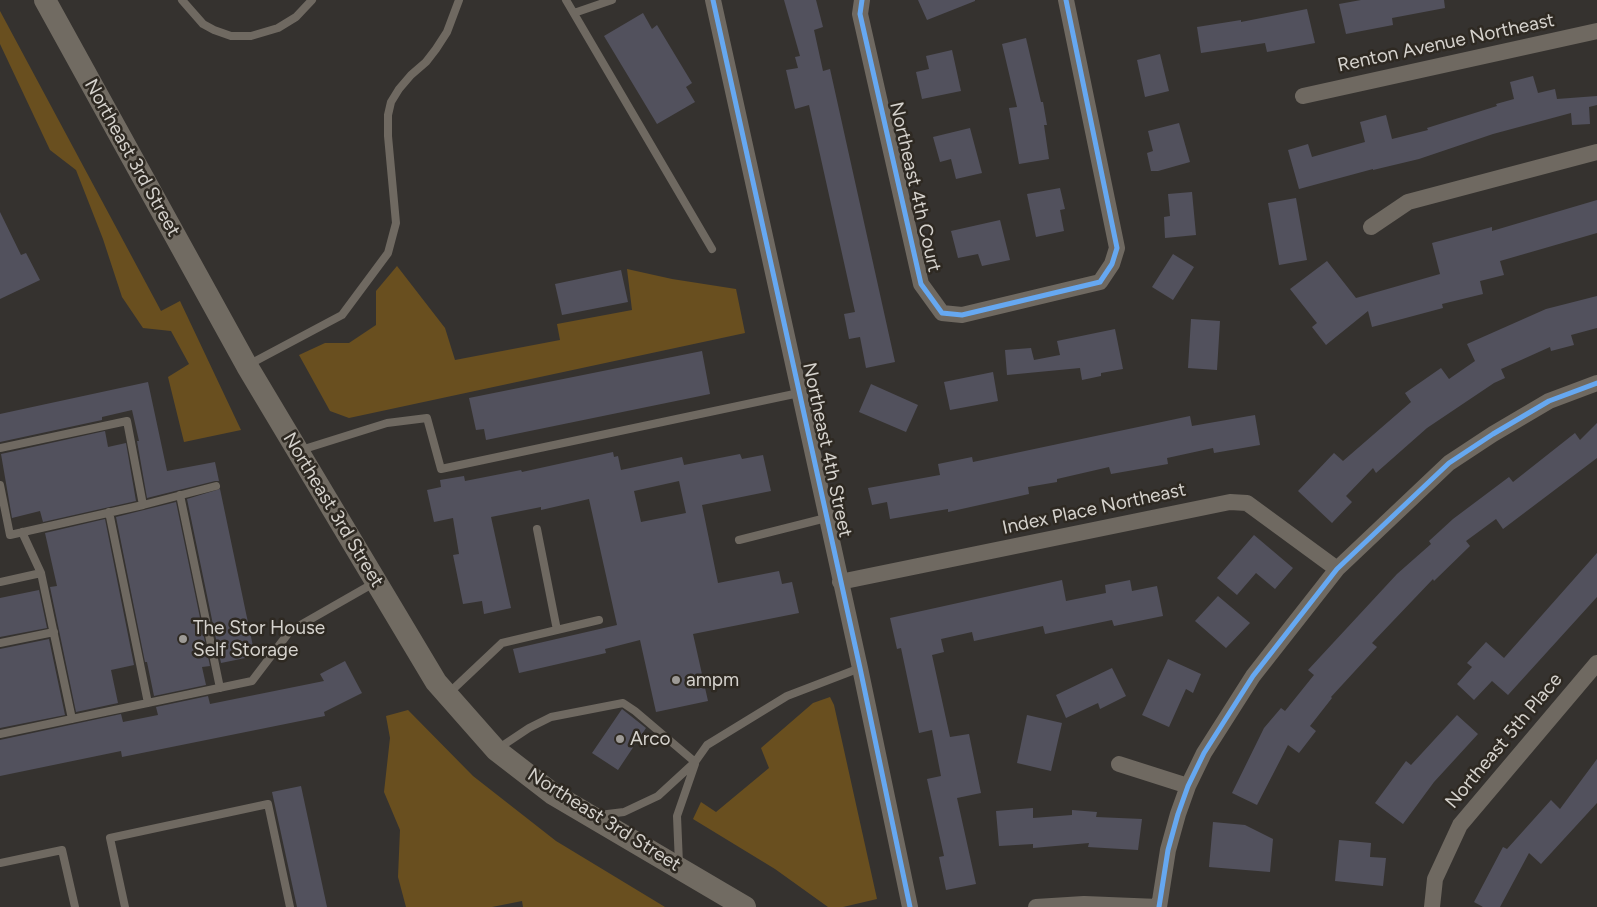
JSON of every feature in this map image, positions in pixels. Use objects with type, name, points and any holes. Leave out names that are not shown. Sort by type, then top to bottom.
[{"type":"main road","name":"Northeast 3rd Street","points":[[45,0],[247,366],[436,682],[496,750],[554,794],[745,907]]},
{"type":"street","name":"Northeast 4th Street","points":[[713,0],[860,668],[910,907]]},
{"type":"street","name":"Northeast 4th Court","points":[[862,0],[860,14],[921,284],[942,313],[962,315],[1100,282],[1112,264],[1117,248],[1066,0]]},
{"type":"street","name":"Renton Avenue Northeast","points":[[1303,96],[1597,30]]},
{"type":"street","points":[[1371,227],[1408,202],[1597,152]]},
{"type":"street","points":[[1036,907],[1084,904],[1158,907],[1168,850],[1178,814],[1188,786],[1204,753],[1253,676],[1337,568],[1449,463],[1549,401],[1597,382]]},
{"type":"street","name":"Index Place Northeast","points":[[840,582],[1230,502],[1247,503],[1337,568]]},
{"type":"street","name":"Northeast 5th Place","points":[[1432,907],[1435,879],[1460,825],[1597,662]]},
{"type":"street","points":[[1119,764],[1188,786]]},
{"type":"lane","points":[[182,0],[203,24],[231,36],[251,36],[278,28],[296,17],[312,0]]},
{"type":"lane","points":[[247,366],[342,315],[388,253],[396,223],[388,136],[388,115],[391,102],[399,89],[436,49],[446,32],[459,0]]},
{"type":"lane","points":[[566,0],[712,249]]},
{"type":"lane","points":[[574,12],[598,2],[612,0]]},
{"type":"lane","points":[[297,451],[388,423],[428,418],[441,469],[799,393]]},
{"type":"lane","points":[[0,448],[127,421],[143,505]]},
{"type":"lane","points":[[0,485],[10,535],[143,505],[216,486]]},
{"type":"lane","points":[[180,495],[220,688]]},
{"type":"lane","points":[[108,512],[148,703]]},
{"type":"lane","points":[[738,540],[826,518]]},
{"type":"lane","points":[[537,529],[557,630]]},
{"type":"lane","points":[[22,532],[41,573],[72,719]]},
{"type":"lane","points":[[0,582],[41,573]]},
{"type":"lane","points":[[0,734],[252,681],[290,631],[376,582]]},
{"type":"lane","points":[[447,694],[502,643],[599,620]]},
{"type":"lane","points":[[0,643],[54,632]]},
{"type":"lane","points":[[591,816],[624,812],[658,796],[696,762],[708,745],[787,696],[860,668]]},
{"type":"lane","points":[[496,750],[529,728],[551,717],[623,703],[696,762]]},
{"type":"lane","points":[[679,868],[677,816],[696,762]]},
{"type":"lane","points":[[125,907],[110,838],[268,804],[290,907]]},
{"type":"lane","points":[[0,863],[62,850],[74,907]]},
{"type":"shaded area","points":[[0,11],[161,311],[180,301],[241,430],[184,442],[168,377],[189,364],[171,331],[143,328],[122,297],[103,239],[76,170],[50,150],[0,44]]},
{"type":"shaded area","points":[[397,266],[445,328],[455,360],[560,340],[557,324],[632,310],[627,269],[672,279],[736,289],[745,333],[349,418],[330,411],[299,355],[325,343],[349,343],[376,325],[376,291]]},
{"type":"shaded area","points":[[830,697],[834,705],[877,899],[843,907],[828,907],[775,869],[693,819],[701,802],[716,812],[769,768],[761,748],[813,703]]},
{"type":"shaded area","points":[[408,710],[473,776],[556,841],[665,907],[523,907],[522,901],[492,907],[406,907],[398,877],[400,830],[384,792],[390,738],[386,716]]},
{"type":"building","points":[[784,0],[816,0],[823,27],[814,30],[823,71],[830,69],[895,362],[866,368],[860,337],[849,339],[844,314],[855,312],[809,105],[795,109],[786,70],[798,68],[795,57],[800,56]]},
{"type":"building","points":[[918,0],[975,0],[975,1],[927,20]]},
{"type":"building","points":[[1361,0],[1444,0],[1445,8],[1392,18],[1393,25],[1346,34],[1339,4]]},
{"type":"building","points":[[1307,9],[1315,43],[1267,52],[1265,43],[1201,53],[1197,27],[1241,20],[1241,22]]},
{"type":"building","points":[[643,13],[652,29],[657,25],[692,83],[686,87],[695,102],[657,124],[604,36]]},
{"type":"building","points":[[1026,38],[1041,102],[1043,102],[1047,125],[1044,125],[1049,159],[1019,164],[1009,108],[1017,107],[1002,44]]},
{"type":"building","points":[[952,50],[961,91],[922,99],[916,72],[929,69],[926,56]]},
{"type":"building","points":[[1160,54],[1169,91],[1145,97],[1137,60]]},
{"type":"building","points":[[1533,76],[1538,93],[1555,89],[1557,99],[1597,96],[1597,105],[1589,107],[1590,124],[1572,125],[1571,113],[1493,134],[1419,159],[1299,189],[1288,150],[1308,144],[1312,157],[1365,142],[1360,122],[1386,115],[1392,139],[1428,130],[1427,128],[1514,99],[1510,82]]},
{"type":"building","points":[[1179,123],[1190,162],[1158,171],[1151,171],[1147,153],[1153,151],[1148,131]]},
{"type":"building","points":[[970,128],[982,173],[956,179],[951,159],[940,162],[933,137]]},
{"type":"building","points":[[1060,188],[1065,209],[1060,210],[1064,231],[1036,237],[1027,194]]},
{"type":"building","points":[[1192,192],[1196,235],[1165,238],[1164,217],[1170,216],[1168,194]]},
{"type":"building","points":[[1296,198],[1307,260],[1279,265],[1268,203]]},
{"type":"building","points":[[1597,200],[1597,233],[1500,261],[1504,275],[1480,281],[1483,294],[1442,304],[1443,308],[1372,327],[1368,311],[1326,345],[1312,327],[1317,323],[1290,289],[1327,261],[1356,298],[1440,274],[1432,243],[1492,227],[1492,231]]},
{"type":"building","points":[[0,212],[21,255],[26,253],[40,280],[0,299]]},
{"type":"building","points":[[1000,220],[1010,260],[982,266],[978,254],[958,258],[951,231]]},
{"type":"building","points":[[1173,254],[1194,267],[1173,300],[1152,287]]},
{"type":"building","points":[[621,270],[628,302],[562,315],[555,284]]},
{"type":"building","points":[[1597,296],[1597,328],[1571,335],[1574,345],[1551,351],[1550,347],[1501,369],[1505,378],[1494,383],[1427,428],[1376,473],[1373,468],[1346,496],[1352,502],[1332,523],[1298,491],[1334,453],[1343,461],[1411,402],[1405,393],[1441,368],[1449,379],[1475,361],[1467,344],[1546,309]]},
{"type":"building","points":[[1191,319],[1220,321],[1217,370],[1188,368]]},
{"type":"building","points":[[1115,329],[1123,369],[1101,373],[1101,376],[1082,380],[1080,368],[1007,375],[1005,350],[1031,348],[1034,360],[1060,355],[1057,341]]},
{"type":"building","points":[[702,351],[710,394],[486,440],[484,429],[476,430],[469,398]]},
{"type":"building","points":[[993,372],[998,401],[950,410],[944,382]]},
{"type":"building","points":[[148,382],[167,471],[215,462],[219,481],[147,498],[137,441],[139,441],[132,410],[102,417],[102,420],[0,442],[0,414]]},
{"type":"building","points":[[871,384],[918,405],[906,432],[859,412]]},
{"type":"building","points":[[1255,415],[1260,445],[1214,453],[1213,448],[1167,458],[1168,464],[1111,474],[1109,467],[1057,479],[1057,482],[1028,487],[1029,494],[948,512],[948,509],[890,519],[887,502],[872,505],[868,488],[940,475],[938,464],[972,457],[973,462],[1190,416],[1192,426]]},
{"type":"building","points":[[1597,423],[1597,458],[1503,529],[1496,519],[1466,541],[1470,546],[1434,581],[1433,579],[1372,643],[1377,647],[1331,697],[1310,726],[1316,731],[1299,753],[1288,745],[1257,805],[1232,793],[1264,728],[1281,708],[1285,711],[1314,675],[1308,670],[1397,574],[1431,544],[1429,541],[1453,519],[1509,477],[1513,482],[1575,433],[1580,440]]},
{"type":"building","points":[[105,431],[108,447],[126,443],[136,501],[43,522],[40,511],[12,518],[1,454]]},
{"type":"building","points":[[613,452],[614,457],[618,456],[621,470],[682,457],[684,465],[740,454],[742,459],[763,455],[771,491],[702,505],[718,583],[779,571],[782,584],[792,582],[799,613],[693,634],[708,701],[656,712],[640,640],[605,649],[606,653],[519,673],[513,649],[617,625],[589,499],[541,510],[541,507],[491,517],[511,608],[484,614],[482,601],[463,604],[453,555],[459,554],[453,518],[434,522],[427,490],[441,487],[440,480],[464,476],[465,481],[521,470],[522,472]],"holes":[[[679,481],[686,513],[641,522],[634,491]]]},
{"type":"building","points":[[220,489],[255,656],[221,663],[187,499]]},
{"type":"building","points":[[176,502],[210,666],[202,667],[206,685],[154,696],[147,662],[145,662],[116,517]]},
{"type":"building","points":[[105,519],[134,665],[111,670],[118,703],[76,712],[50,587],[57,586],[45,533]]},
{"type":"building","points":[[1254,535],[1293,568],[1275,589],[1256,573],[1237,595],[1217,578]]},
{"type":"building","points":[[1597,553],[1597,597],[1508,695],[1492,681],[1474,700],[1457,684],[1472,667],[1467,663],[1486,642],[1504,658]]},
{"type":"building","points":[[1062,580],[1066,601],[1106,593],[1105,585],[1130,580],[1132,591],[1157,586],[1163,616],[1114,626],[1112,620],[1045,634],[1043,626],[974,641],[972,632],[941,639],[944,652],[932,655],[950,737],[969,734],[981,793],[957,798],[976,884],[946,890],[939,857],[944,856],[927,779],[941,776],[932,730],[919,733],[901,648],[897,649],[890,618]]},
{"type":"building","points":[[39,590],[47,628],[0,637],[0,598]]},
{"type":"building","points":[[1218,596],[1250,623],[1226,648],[1195,621]]},
{"type":"building","points":[[49,639],[65,715],[0,728],[0,649]]},
{"type":"building","points":[[1168,659],[1201,674],[1193,693],[1186,689],[1169,727],[1142,715]]},
{"type":"building","points":[[345,661],[362,693],[324,712],[325,716],[122,757],[121,751],[0,776],[0,740],[121,714],[123,722],[158,715],[156,707],[208,696],[210,704],[324,681],[320,674]]},
{"type":"building","points":[[1112,668],[1126,696],[1100,709],[1098,703],[1066,718],[1056,695]]},
{"type":"building","name":"Arco","points":[[622,709],[646,728],[618,770],[592,753]]},
{"type":"building","points":[[1027,715],[1062,723],[1051,771],[1017,763]]},
{"type":"building","points":[[1457,715],[1478,734],[1434,782],[1403,824],[1375,803],[1406,761],[1411,765]]},
{"type":"building","points":[[1597,759],[1597,803],[1541,864],[1529,853],[1500,907],[1483,907],[1474,902],[1503,847],[1507,849],[1551,800],[1560,809]]},
{"type":"building","points":[[301,786],[327,907],[297,907],[272,792]]},
{"type":"building","points":[[1033,808],[1033,818],[1072,815],[1072,810],[1097,812],[1096,817],[1142,819],[1138,850],[1088,847],[1089,843],[1033,848],[1033,844],[999,846],[996,811]]},
{"type":"building","points":[[1213,822],[1245,825],[1273,839],[1270,872],[1209,867]]},
{"type":"building","points":[[1339,840],[1371,843],[1370,857],[1386,858],[1383,886],[1335,881]]},
{"type":"cycle path","points":[[713,0],[860,668],[910,907]]},
{"type":"cycle path","points":[[862,0],[860,14],[921,284],[942,313],[962,315],[1100,282],[1112,264],[1117,248],[1066,0]]},
{"type":"cycle path","points":[[1159,907],[1168,850],[1178,814],[1188,786],[1204,753],[1253,676],[1337,569],[1449,463],[1549,401],[1597,383]]},
{"type":"place","name":"The Stor House Self Storage","points":[[183,639]]},
{"type":"place","name":"ampm","points":[[676,680]]},
{"type":"place","name":"Arco","points":[[620,739]]}]
